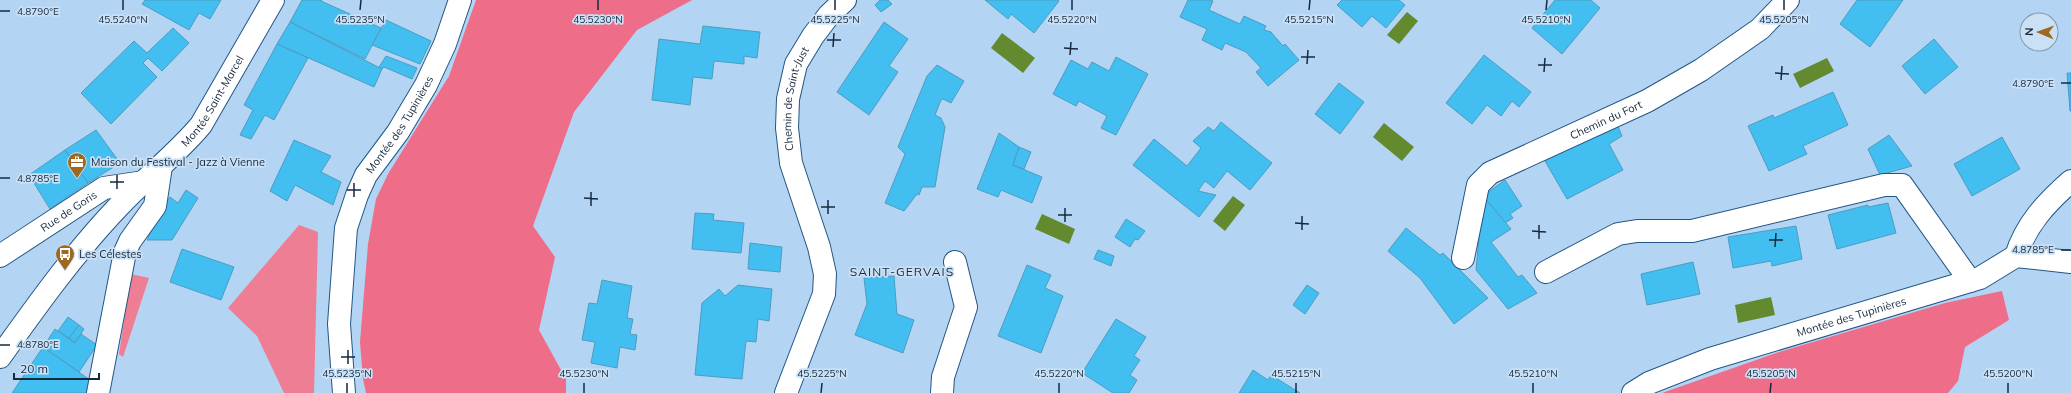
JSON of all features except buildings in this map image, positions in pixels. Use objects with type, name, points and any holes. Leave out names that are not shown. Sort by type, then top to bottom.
[{"type":"street","name":"Montée Saint-Marcel","points":[[0,356],[99,228],[201,125],[273,0]]},
{"type":"street","name":"Montée des Tupinières","points":[[344,393],[339,324],[346,228],[366,175],[398,132],[426,85],[445,44],[460,0]]},
{"type":"street","name":"Chemin de Saint-Just","points":[[786,393],[824,294],[825,274],[819,246],[791,164],[787,128],[788,99],[796,64],[813,36],[829,15],[845,0]]},
{"type":"street","name":"Chemin du Fort","points":[[1463,258],[1478,185],[1490,173],[1647,101],[1694,74],[1760,29],[1788,0]]},
{"type":"street","points":[[98,393],[124,252],[155,206],[161,166]]},
{"type":"street","points":[[2071,181],[2051,198],[2031,222],[2020,240],[2016,256],[2071,262]]},
{"type":"street","name":"Rue de Goris","points":[[0,256],[104,188],[144,182]]},
{"type":"street","points":[[1546,272],[1618,234],[1637,231],[1692,231],[1884,185],[1902,185],[1970,281]]},
{"type":"street","name":"Montée des Tupinières","points":[[1633,393],[1649,383],[1710,359],[1980,278],[2016,256]]},
{"type":"street","points":[[942,393],[943,377],[966,307],[954,262]]},
{"type":"shaded area","points":[[476,0],[692,0],[637,30],[574,112],[533,226],[555,257],[539,330],[566,379],[566,393],[366,393],[363,379],[360,342],[368,244],[376,199],[388,174],[449,76]]},
{"type":"shaded area","points":[[1407,12],[1418,21],[1399,44],[1387,35]]},
{"type":"shaded area","points":[[1002,33],[1035,58],[1023,73],[991,48]]},
{"type":"shaded area","points":[[1827,58],[1834,71],[1800,88],[1793,74]]},
{"type":"shaded area","points":[[1384,123],[1414,147],[1402,161],[1373,137]]},
{"type":"shaded area","points":[[1233,196],[1245,205],[1225,231],[1213,221]]},
{"type":"shaded area","points":[[1042,214],[1075,229],[1069,244],[1035,229]]},
{"type":"shaded area","points":[[299,225],[318,232],[314,393],[284,393],[257,336],[228,308]]},
{"type":"shaded area","points":[[131,274],[149,278],[123,357],[119,354]]},
{"type":"shaded area","points":[[2002,291],[2009,320],[1965,347],[1958,381],[1948,393],[1662,393],[1779,352],[1945,303]]},
{"type":"shaded area","points":[[1771,297],[1775,315],[1738,323],[1735,305]]},
{"type":"place","name":"Maison du Festival - Jazz à Vienne","points":[[77,179]]},
{"type":"place","name":"Les Célestes","points":[[65,271]]},
{"type":"district","name":"SAINT-GERVAIS","points":[[902,271]]}]
